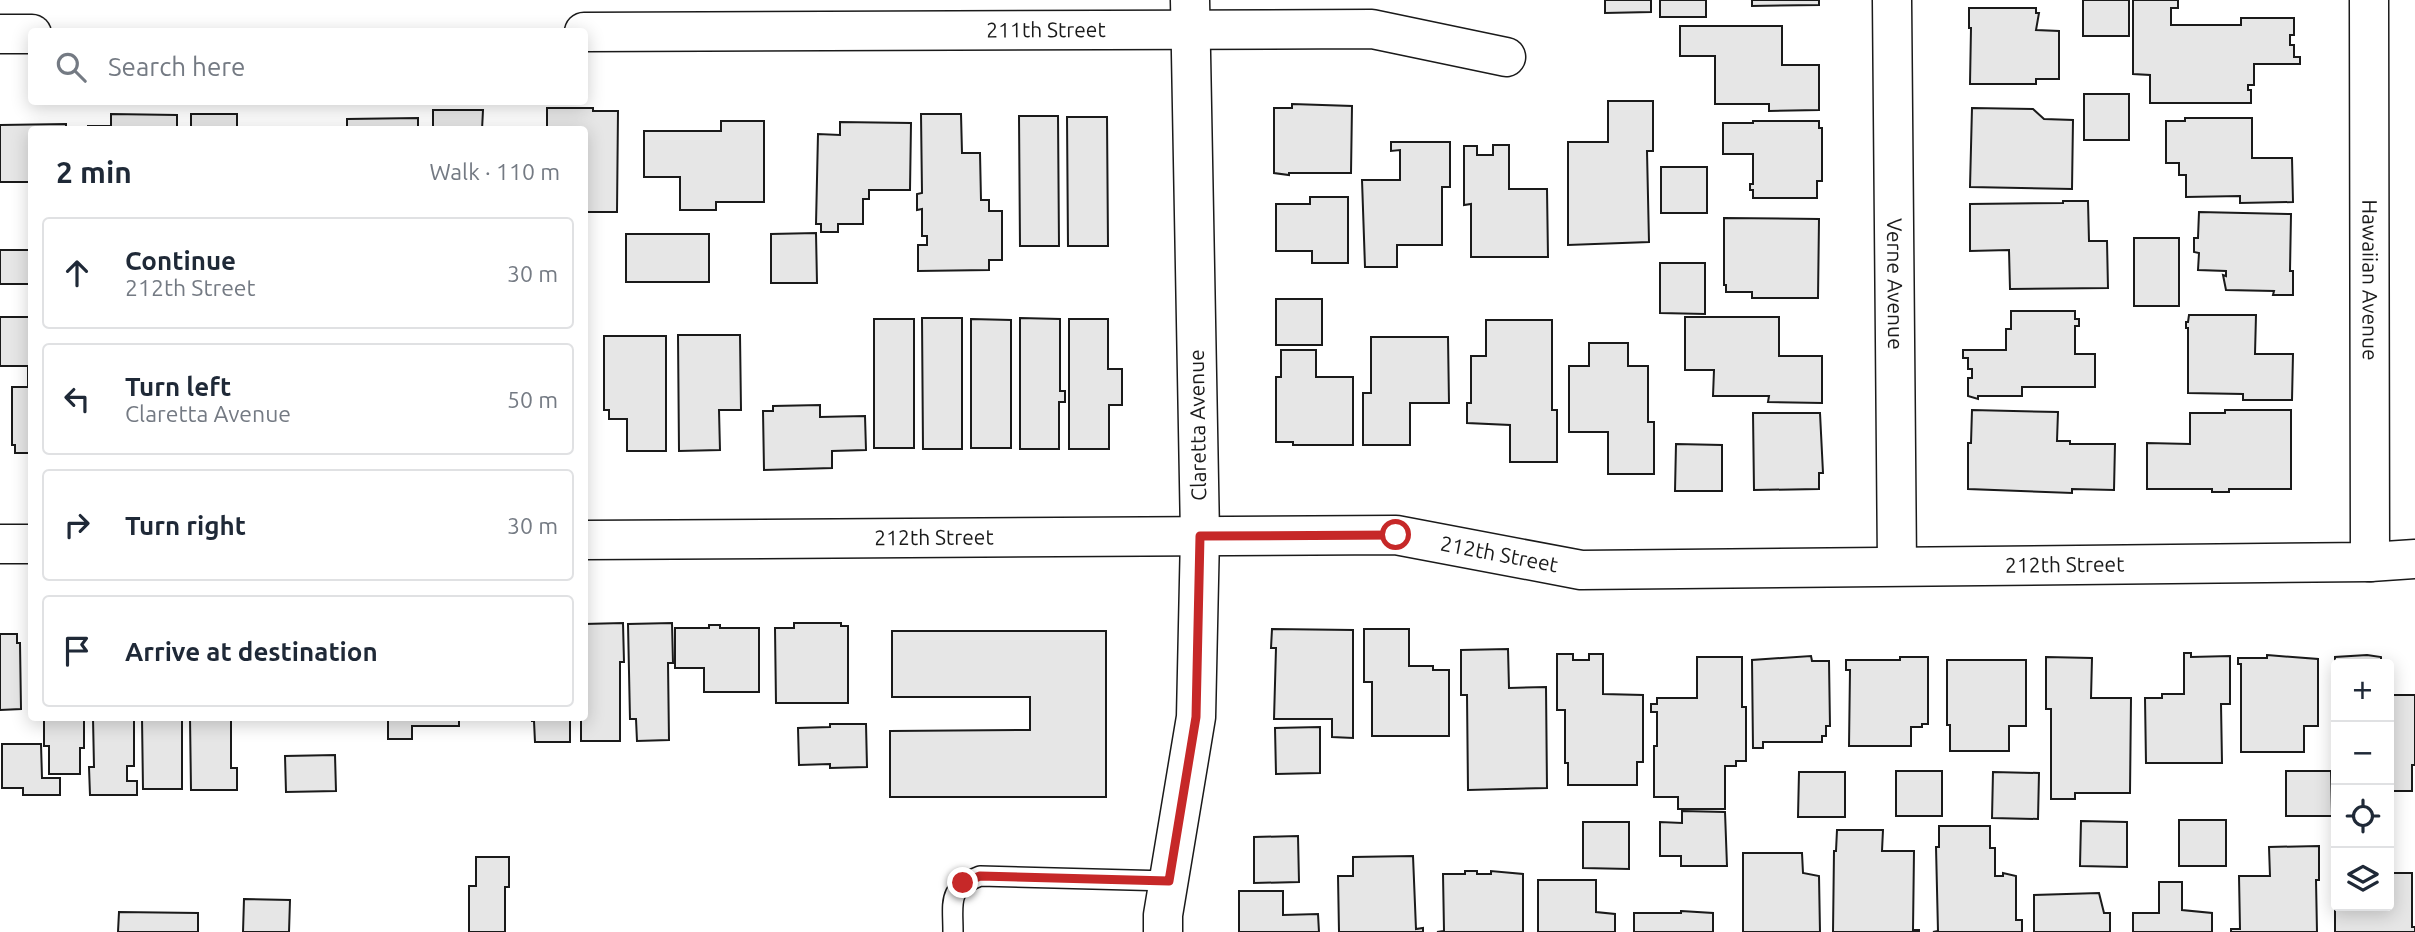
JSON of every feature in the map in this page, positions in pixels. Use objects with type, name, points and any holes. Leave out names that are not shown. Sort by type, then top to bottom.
[{"type":"street","name":"Verne Avenue","points":[[1892,0],[1897,566]]},
{"type":"street","name":"Hawaiian Avenue","points":[[2369,0],[2370,562]]},
{"type":"street","name":"211th Street","points":[[588,32],[1190,15],[1372,29],[1506,57]]},
{"type":"street","name":"Claretta Avenue","points":[[1163,932],[1163,915],[1196,717],[1200,536],[1190,15]]},
{"type":"street","points":[[0,34],[28,34]]},
{"type":"street","name":"212th Street","points":[[588,540],[1396,535],[1581,570],[2370,562],[2415,559]]},
{"type":"street","points":[[0,544],[28,544]]},
{"type":"lane","points":[[953,932],[953,897],[963,883],[980,876],[1169,881]]},
{"type":"building","points":[[1605,0],[1651,0],[1651,12],[1605,13]]},
{"type":"building","points":[[1660,0],[1706,0],[1706,17],[1660,17]]},
{"type":"building","points":[[1752,0],[1819,0],[1819,5],[1752,6]]},
{"type":"building","points":[[2083,0],[2129,0],[2129,36],[2083,36]]},
{"type":"building","points":[[2133,0],[2178,0],[2178,8],[2171,8],[2171,25],[2241,25],[2241,18],[2294,18],[2294,35],[2290,35],[2290,45],[2294,45],[2294,57],[2300,57],[2300,64],[2254,64],[2254,85],[2248,85],[2248,90],[2251,90],[2251,103],[2150,103],[2150,75],[2133,74]]},
{"type":"building","points":[[1969,8],[2036,8],[2036,13],[2039,13],[2036,30],[2059,31],[2059,79],[2036,79],[2036,84],[1970,84]]},
{"type":"building","points":[[1680,26],[1782,26],[1782,65],[1819,65],[1819,110],[1769,111],[1769,104],[1715,104],[1715,56],[1680,56]]},
{"type":"building","points":[[2084,94],[2129,94],[2129,140],[2084,140]]},
{"type":"building","points":[[1608,101],[1653,101],[1653,151],[1647,151],[1649,242],[1568,245],[1568,142],[1608,142]]},
{"type":"building","points":[[1292,104],[1352,106],[1351,173],[1274,173],[1274,108],[1292,108]]},
{"type":"building","points":[[547,108],[618,111],[617,212],[588,212],[588,126],[547,126]]},
{"type":"building","points":[[1972,108],[2033,109],[2044,119],[2073,120],[2072,189],[1970,187]]},
{"type":"building","points":[[433,110],[483,110],[482,126],[433,126]]},
{"type":"building","points":[[111,114],[177,115],[177,126],[111,126]]},
{"type":"building","points":[[191,114],[237,114],[237,126],[191,126]]},
{"type":"building","points":[[921,114],[961,114],[962,153],[980,153],[981,200],[989,200],[989,211],[1002,211],[1002,260],[989,260],[989,270],[918,271],[918,245],[927,245],[927,236],[922,236],[922,209],[917,210],[917,194],[922,193]]},
{"type":"building","points":[[1019,116],[1058,116],[1059,246],[1020,246]]},
{"type":"building","points":[[1067,117],[1107,117],[1108,246],[1068,246]]},
{"type":"building","points":[[418,118],[418,126],[347,126],[347,119]]},
{"type":"building","points":[[2185,118],[2252,118],[2252,158],[2292,158],[2293,202],[2240,203],[2240,196],[2186,197],[2186,175],[2179,175],[2179,163],[2166,163],[2166,121],[2185,121]]},
{"type":"building","points":[[721,121],[764,121],[764,202],[716,202],[716,210],[680,210],[680,177],[644,177],[644,131],[721,131]]},
{"type":"building","points":[[1819,121],[1819,128],[1822,128],[1822,181],[1817,181],[1817,198],[1753,198],[1750,184],[1753,184],[1753,154],[1723,154],[1723,123]]},
{"type":"building","points":[[840,122],[911,123],[910,190],[869,190],[869,199],[863,199],[863,224],[838,224],[838,232],[821,232],[821,224],[816,224],[818,134],[840,135]]},
{"type":"building","points":[[0,125],[66,126],[28,126],[28,182],[0,182]]},
{"type":"building","points":[[1391,142],[1450,142],[1450,187],[1442,187],[1442,245],[1397,245],[1397,267],[1365,267],[1362,180],[1400,180],[1400,150],[1391,151]]},
{"type":"building","points":[[1493,145],[1509,145],[1509,189],[1547,189],[1548,257],[1471,257],[1471,204],[1464,205],[1464,146],[1477,146],[1477,155],[1493,155]]},
{"type":"building","points":[[1661,167],[1707,167],[1707,213],[1661,213]]},
{"type":"building","points":[[1310,197],[1348,197],[1348,263],[1312,263],[1312,251],[1276,251],[1276,204],[1310,204]]},
{"type":"building","points":[[2088,201],[2089,241],[2107,241],[2108,288],[2010,289],[2009,250],[1970,251],[1970,204]]},
{"type":"building","points":[[2199,212],[2291,214],[2290,271],[2293,271],[2293,295],[2273,295],[2274,291],[2226,290],[2223,275],[2226,276],[2226,271],[2198,270],[2199,253],[2194,252],[2194,238],[2198,238]]},
{"type":"building","points":[[1724,218],[1819,219],[1818,298],[1752,298],[1752,292],[1726,292]]},
{"type":"building","points":[[816,233],[817,283],[771,283],[771,234]]},
{"type":"building","points":[[626,234],[709,234],[709,282],[626,282]]},
{"type":"building","points":[[2134,238],[2179,238],[2179,306],[2134,306]]},
{"type":"building","points":[[0,250],[28,250],[28,284],[0,284]]},
{"type":"building","points":[[1660,263],[1705,263],[1705,314],[1660,313]]},
{"type":"building","points":[[1276,299],[1322,299],[1322,345],[1276,345]]},
{"type":"building","points":[[2011,311],[2075,311],[2079,326],[2075,326],[2075,354],[2095,354],[2095,387],[2022,387],[2022,396],[1978,396],[1978,399],[1968,396],[1968,378],[1972,378],[1972,369],[1968,369],[1968,358],[1963,358],[1963,350],[2006,350],[2006,329],[2011,329]]},
{"type":"building","points":[[2189,315],[2256,315],[2255,354],[2293,354],[2292,400],[2243,400],[2243,394],[2188,393],[2186,322]]},
{"type":"building","points":[[0,317],[28,317],[28,366],[0,366]]},
{"type":"building","points":[[1685,317],[1779,317],[1779,356],[1822,356],[1822,403],[1768,402],[1769,396],[1713,396],[1714,370],[1685,370]]},
{"type":"building","points":[[922,318],[962,318],[962,449],[923,449]]},
{"type":"building","points":[[1020,318],[1060,319],[1060,391],[1065,391],[1065,402],[1059,402],[1059,449],[1020,449]]},
{"type":"building","points":[[874,319],[914,319],[914,448],[874,448]]},
{"type":"building","points":[[971,319],[1011,320],[1011,448],[971,448]]},
{"type":"building","points":[[1069,319],[1108,319],[1108,369],[1122,369],[1122,405],[1109,405],[1109,449],[1069,449]]},
{"type":"building","points":[[1486,320],[1552,320],[1552,410],[1557,410],[1557,462],[1510,462],[1510,425],[1467,423],[1467,403],[1471,403],[1471,356],[1486,356]]},
{"type":"building","points":[[678,335],[740,335],[741,410],[719,410],[720,450],[679,451]]},
{"type":"building","points":[[604,336],[666,336],[666,451],[627,451],[627,419],[609,419],[609,410],[604,410]]},
{"type":"building","points":[[1371,337],[1448,337],[1449,403],[1410,403],[1410,445],[1363,445],[1363,393],[1371,393]]},
{"type":"building","points":[[1589,343],[1628,343],[1628,366],[1648,366],[1648,422],[1654,422],[1654,474],[1608,474],[1608,432],[1569,432],[1569,366],[1589,366]]},
{"type":"building","points":[[1281,350],[1316,350],[1316,377],[1353,377],[1353,445],[1293,445],[1293,442],[1276,442],[1276,377],[1281,377]]},
{"type":"building","points":[[12,387],[28,387],[28,453],[15,453],[15,445],[12,445]]},
{"type":"building","points":[[820,405],[820,417],[865,416],[866,450],[832,451],[832,468],[764,470],[763,411],[773,411],[773,406]]},
{"type":"building","points":[[1972,410],[2058,412],[2057,441],[2070,441],[2070,444],[2115,444],[2114,490],[2072,489],[2072,493],[1968,489],[1968,443],[1971,443]]},
{"type":"building","points":[[2225,410],[2291,410],[2291,489],[2229,489],[2229,492],[2212,492],[2212,489],[2147,489],[2147,443],[2190,444],[2190,413],[2225,413]]},
{"type":"building","points":[[1753,413],[1820,413],[1823,473],[1819,473],[1819,489],[1754,490]]},
{"type":"building","points":[[1676,444],[1722,445],[1722,491],[1675,491]]},
{"type":"building","points":[[623,623],[620,741],[581,741],[581,721],[588,721],[588,624]]},
{"type":"building","points":[[672,623],[673,663],[668,663],[669,740],[637,741],[636,719],[630,719],[628,624]]},
{"type":"building","points":[[794,623],[841,623],[841,626],[848,626],[848,703],[776,703],[775,628],[794,628]]},
{"type":"building","points":[[709,625],[720,625],[720,628],[759,628],[759,692],[704,692],[704,668],[675,668],[675,628],[709,628]]},
{"type":"building","points":[[1272,629],[1353,630],[1353,738],[1332,737],[1332,719],[1274,719],[1276,648],[1271,648]]},
{"type":"building","points":[[1364,629],[1409,629],[1409,666],[1433,666],[1433,670],[1449,670],[1449,736],[1372,736],[1372,682],[1364,682]]},
{"type":"building","points":[[892,631],[1106,631],[1106,797],[890,797],[890,731],[1030,730],[1030,697],[892,697]]},
{"type":"building","points":[[0,634],[17,634],[17,643],[20,643],[21,709],[0,710]]},
{"type":"building","points":[[1508,649],[1509,688],[1546,687],[1547,788],[1468,790],[1467,695],[1461,695],[1461,650]]},
{"type":"building","points":[[2184,653],[2191,653],[2191,657],[2230,656],[2230,704],[2221,704],[2222,763],[2146,763],[2145,698],[2162,698],[2162,694],[2184,694]]},
{"type":"building","points":[[1557,654],[1573,654],[1573,660],[1589,660],[1589,654],[1603,654],[1603,694],[1643,695],[1643,762],[1637,762],[1637,785],[1568,785],[1568,763],[1565,763],[1565,710],[1557,710]]},
{"type":"building","points":[[2267,655],[2318,659],[2318,726],[2304,726],[2304,752],[2241,752],[2241,664],[2238,664],[2238,658],[2267,658]]},
{"type":"building","points":[[2367,655],[2381,659],[2335,659]]},
{"type":"building","points":[[1811,656],[1812,661],[1829,661],[1830,726],[1826,726],[1826,736],[1822,736],[1822,742],[1763,742],[1763,748],[1753,748],[1752,660]]},
{"type":"building","points":[[1697,657],[1742,657],[1746,761],[1736,761],[1736,766],[1725,766],[1725,809],[1678,809],[1678,797],[1654,797],[1657,712],[1651,712],[1651,704],[1657,704],[1657,698],[1697,698]]},
{"type":"building","points":[[1900,657],[1928,657],[1928,724],[1911,727],[1911,746],[1849,746],[1850,670],[1846,670],[1846,660],[1900,660]]},
{"type":"building","points":[[2046,657],[2092,658],[2091,698],[2131,698],[2130,793],[2075,793],[2075,799],[2051,799],[2051,709],[2046,709]]},
{"type":"building","points":[[1947,660],[2026,660],[2026,726],[2009,726],[2009,751],[1950,751],[1950,725],[1947,725]]},
{"type":"building","points":[[2394,695],[2415,695],[2415,765],[2412,765],[2412,791],[2394,791]]},
{"type":"building","points":[[44,721],[84,721],[80,774],[49,774],[49,746],[44,746]]},
{"type":"building","points":[[93,721],[134,721],[134,766],[127,766],[127,781],[137,781],[137,795],[90,795],[89,767],[94,767]]},
{"type":"building","points":[[142,721],[182,721],[182,789],[143,789]]},
{"type":"building","points":[[190,721],[231,721],[231,768],[237,768],[237,790],[191,790]]},
{"type":"building","points":[[388,721],[459,721],[459,726],[412,726],[412,739],[388,739]]},
{"type":"building","points":[[534,721],[570,721],[570,742],[535,742]]},
{"type":"building","points":[[830,724],[866,724],[867,767],[799,765],[798,728],[830,727]]},
{"type":"building","points":[[1320,727],[1320,773],[1276,774],[1275,728]]},
{"type":"building","points":[[2,744],[41,744],[42,778],[60,778],[60,795],[23,795],[23,788],[2,788]]},
{"type":"building","points":[[335,755],[336,791],[286,792],[285,756]]},
{"type":"building","points":[[1896,771],[1942,771],[1942,816],[1896,816]]},
{"type":"building","points":[[2286,771],[2331,771],[2331,816],[2286,816]]},
{"type":"building","points":[[1799,772],[1845,772],[1845,817],[1798,817]]},
{"type":"building","points":[[1993,772],[2039,773],[2038,819],[1992,818]]},
{"type":"building","points":[[1682,811],[1725,812],[1727,866],[1681,866],[1681,856],[1660,856],[1660,822],[1682,823]]},
{"type":"building","points":[[2179,820],[2226,820],[2226,866],[2179,866]]},
{"type":"building","points":[[2081,821],[2127,822],[2127,867],[2080,866]]},
{"type":"building","points":[[1583,822],[1629,822],[1629,869],[1583,868]]},
{"type":"building","points":[[1939,826],[1990,826],[1990,848],[1995,848],[1995,876],[2003,876],[2003,873],[2016,876],[2016,920],[2022,920],[2022,932],[1933,932],[1938,931],[1936,847],[1939,847]]},
{"type":"building","points":[[1837,830],[1883,830],[1882,851],[1914,851],[1913,930],[1919,932],[1833,932],[1834,851]]},
{"type":"building","points":[[1298,836],[1299,882],[1254,883],[1254,837]]},
{"type":"building","points":[[2319,846],[2319,880],[2316,880],[2317,932],[2231,932],[2231,929],[2240,929],[2239,876],[2270,876],[2269,847]]},
{"type":"building","points":[[1743,853],[1802,853],[1803,873],[1819,876],[1820,932],[1743,932]]},
{"type":"building","points":[[1413,856],[1416,929],[1423,928],[1423,932],[1339,932],[1338,876],[1353,876],[1353,857]]},
{"type":"building","points":[[476,857],[509,857],[509,887],[505,887],[505,932],[469,932],[469,886],[476,886]]},
{"type":"building","points":[[1465,871],[1477,871],[1477,874],[1491,874],[1491,871],[1523,874],[1523,932],[1437,932],[1444,931],[1443,874],[1465,874]]},
{"type":"building","points":[[2394,873],[2412,873],[2412,927],[2415,927],[2415,932],[2335,932],[2335,911],[2394,911]]},
{"type":"building","points":[[1538,880],[1596,880],[1596,912],[1615,914],[1615,932],[1538,932]]},
{"type":"building","points":[[2159,882],[2182,882],[2182,910],[2212,913],[2212,932],[2133,932],[2133,913],[2159,913]]},
{"type":"building","points":[[1239,891],[1283,891],[1283,915],[1318,914],[1319,932],[1239,932]]},
{"type":"building","points":[[2099,893],[2104,913],[2110,913],[2110,932],[2034,932],[2034,895]]},
{"type":"building","points":[[244,899],[290,900],[289,932],[243,932]]},
{"type":"building","points":[[119,912],[198,913],[198,932],[118,932]]},
{"type":"building","points":[[1634,913],[1713,913],[1713,932],[1634,932]]},
{"type":"route","points":[[963,883],[980,876],[1169,881],[1196,717],[1200,536],[1396,535]]}]
